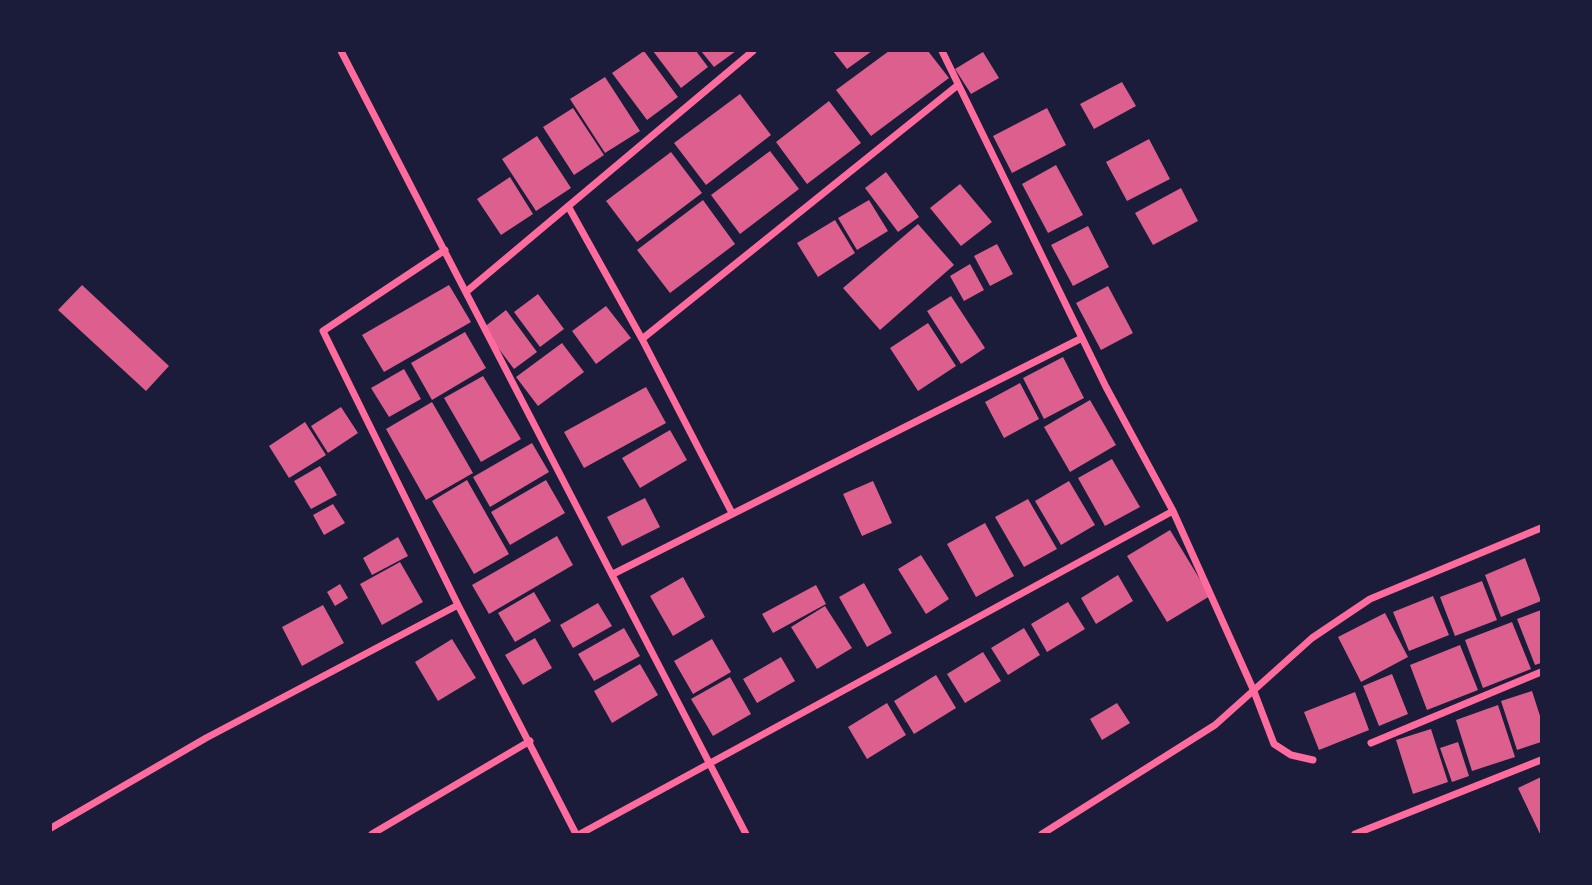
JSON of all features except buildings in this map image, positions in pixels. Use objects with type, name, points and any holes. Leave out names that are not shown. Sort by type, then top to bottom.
[{"type":"street","points":[[341,51],[712,763],[746,834]]},
{"type":"street","points":[[466,292],[753,51]]},
{"type":"street","points":[[942,51],[1082,338],[1173,510],[1253,689],[1274,744],[1291,755],[1313,760]]},
{"type":"street","points":[[642,339],[958,85]]},
{"type":"street","points":[[568,206],[642,339],[732,513]]},
{"type":"street","points":[[444,250],[323,331],[458,605],[578,834],[1173,510]]},
{"type":"street","points":[[613,573],[1082,338]]},
{"type":"street","points":[[1042,834],[1215,725],[1312,638],[1370,598],[1541,528]]},
{"type":"street","points":[[51,828],[206,738],[458,605]]},
{"type":"street","points":[[1371,743],[1541,672]]},
{"type":"street","points":[[372,834],[530,741]]},
{"type":"street","points":[[1355,834],[1541,760]]}]
